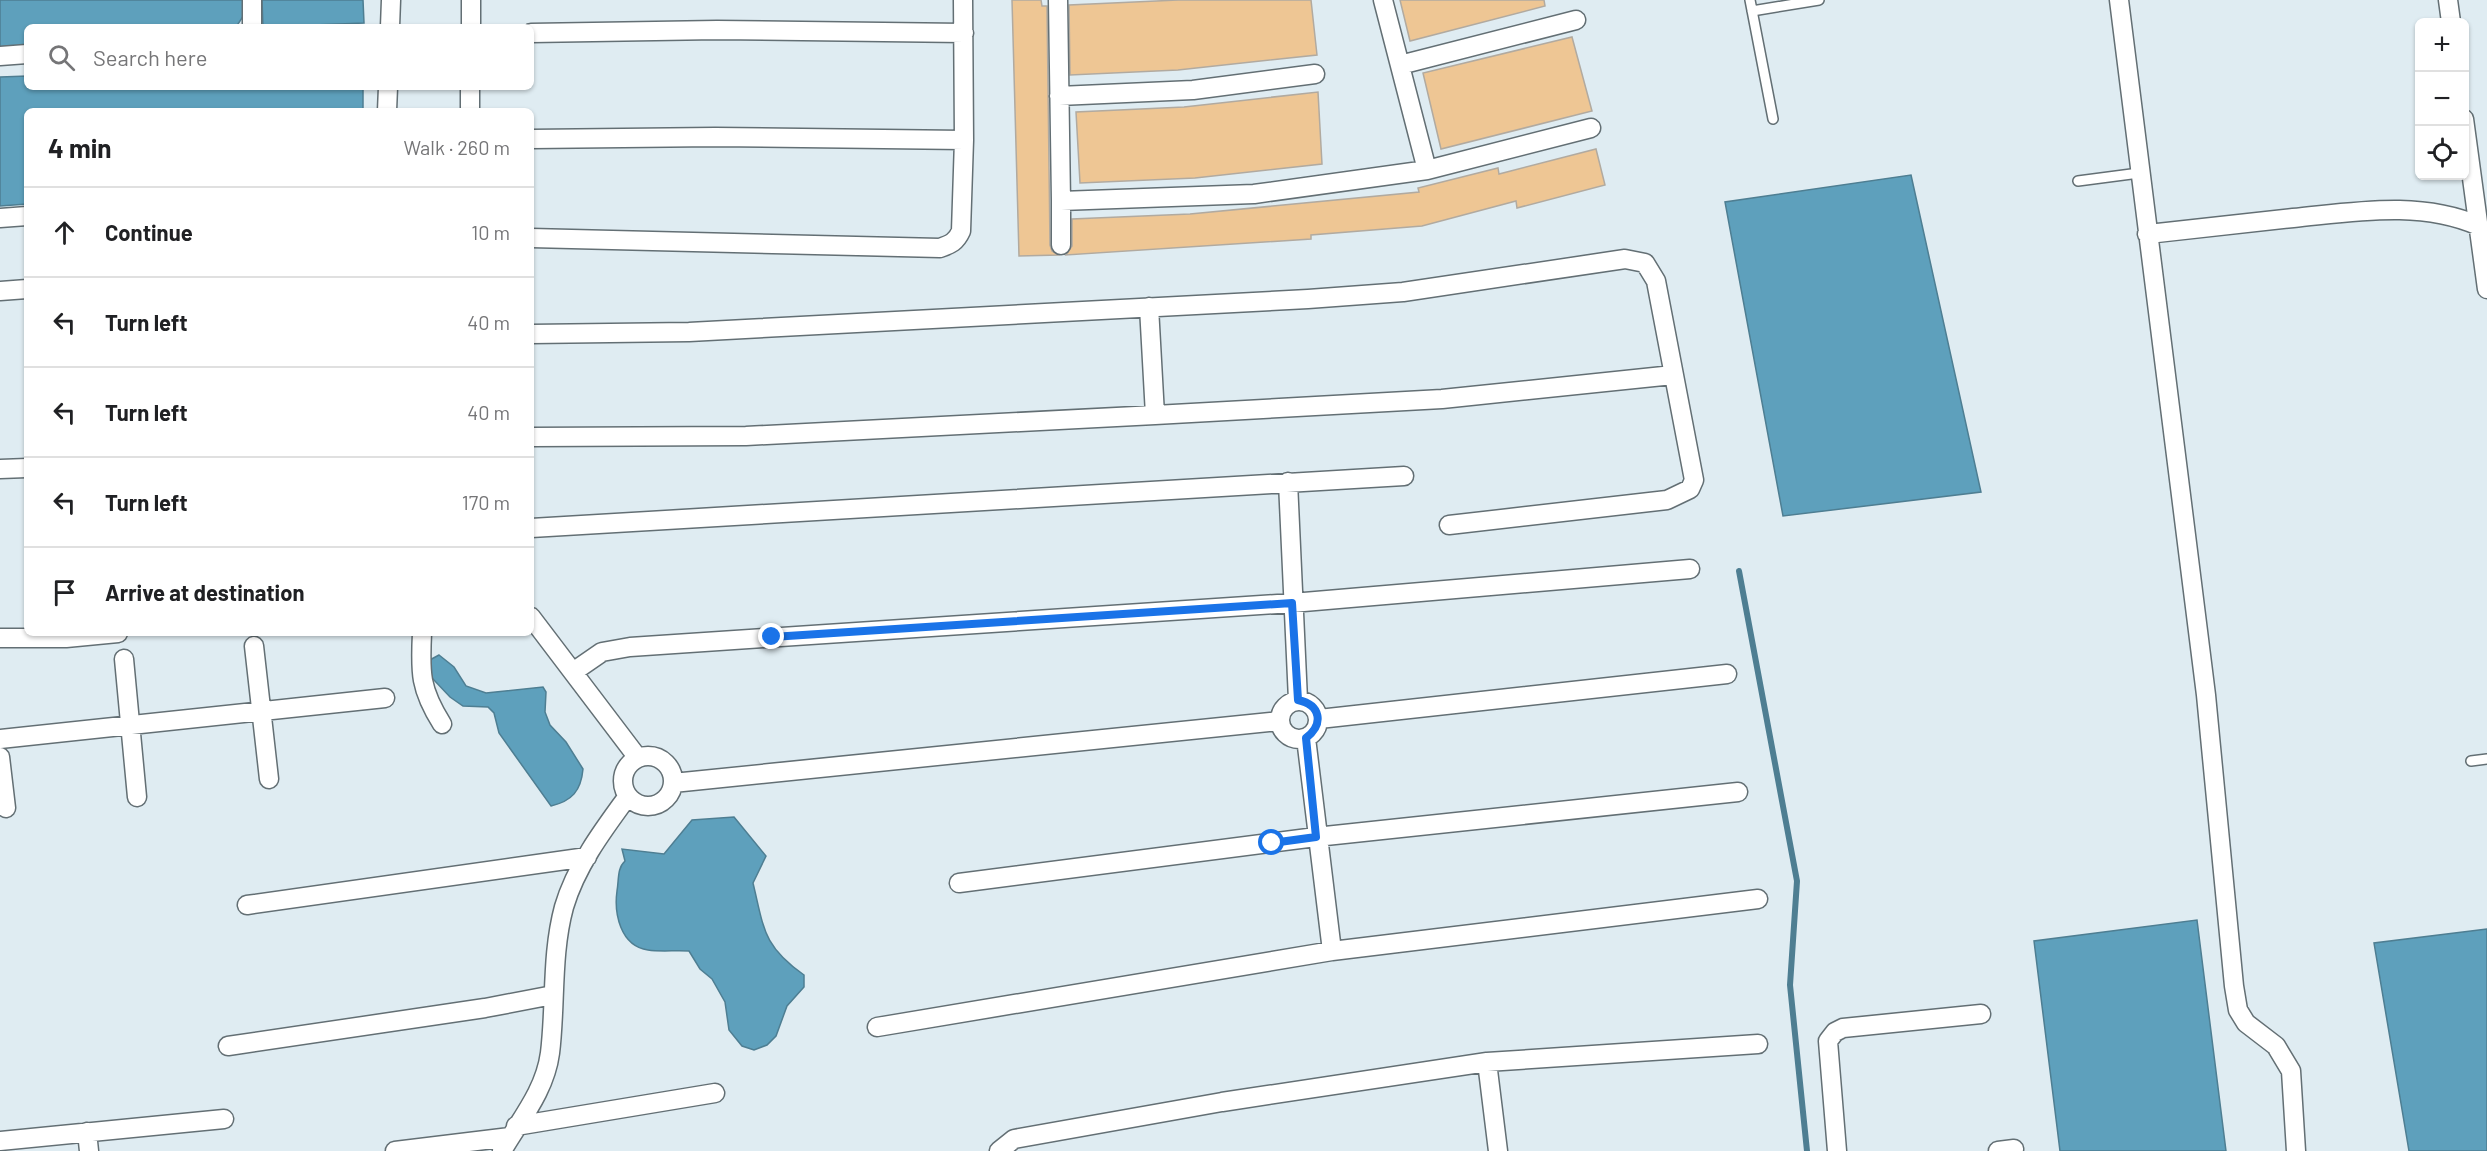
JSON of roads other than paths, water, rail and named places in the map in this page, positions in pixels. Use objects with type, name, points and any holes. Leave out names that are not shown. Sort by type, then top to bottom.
[{"type":"street","points":[[252,0],[252,24]]},
{"type":"street","points":[[390,24],[391,0]]},
{"type":"street","points":[[471,0],[471,24]]},
{"type":"street","points":[[534,238],[940,248],[957,240],[961,231],[964,140],[963,0]]},
{"type":"street","points":[[1058,0],[1061,245]]},
{"type":"street","points":[[1383,0],[1427,170]]},
{"type":"street","points":[[2118,0],[2206,694],[2234,986],[2238,1010],[2246,1023],[2276,1046],[2291,1071],[2296,1151]]},
{"type":"street","points":[[2448,0],[2450,18]]},
{"type":"street","points":[[1400,65],[1576,20]]},
{"type":"street","points":[[534,33],[717,30],[964,33]]},
{"type":"street","points":[[0,56],[24,54]]},
{"type":"street","points":[[1059,96],[1193,90],[1316,74]]},
{"type":"street","points":[[387,108],[388,90]]},
{"type":"street","points":[[470,90],[470,108]]},
{"type":"street","points":[[2465,126],[2485,257],[2487,289]]},
{"type":"street","points":[[1061,201],[1254,194],[1427,170],[1591,128]]},
{"type":"street","points":[[534,139],[715,137],[964,140]]},
{"type":"street","points":[[2147,234],[2380,210],[2426,211],[2466,220],[2479,226]]},
{"type":"street","points":[[0,218],[24,216]]},
{"type":"street","points":[[534,334],[688,332],[1403,292],[1635,259],[1644,263],[1656,281],[1694,480],[1690,489],[1682,496],[1667,500],[1449,525]]},
{"type":"street","points":[[0,291],[24,289]]},
{"type":"street","points":[[1149,307],[1155,415]]},
{"type":"street","points":[[534,437],[746,436],[1155,415],[1442,399],[1673,375]]},
{"type":"street","points":[[0,469],[24,468]]},
{"type":"street","points":[[534,528],[1404,476]]},
{"type":"street","points":[[1288,482],[1298,700]]},
{"type":"street","points":[[573,672],[602,652],[630,647],[1292,603],[1690,568]]},
{"type":"street","points":[[534,622],[638,759]]},
{"type":"street","points":[[0,638],[87,636]]},
{"type":"street","points":[[422,636],[421,667],[424,691],[442,724]]},
{"type":"street","points":[[254,646],[268,779]]},
{"type":"street","points":[[124,659],[137,797]]},
{"type":"street","points":[[1319,719],[1726,674]]},
{"type":"street","points":[[0,739],[385,698]]},
{"type":"street","points":[[1298,700],[1308,702],[1316,709],[1319,719],[1316,730],[1306,738],[1294,739],[1283,732],[1279,721],[1281,711],[1288,703],[1298,700]]},
{"type":"street","points":[[673,783],[1279,721]]},
{"type":"street","points":[[1306,738],[1316,837],[1332,951]]},
{"type":"street","points":[[0,757],[6,808]]},
{"type":"street","points":[[655,757],[662,760],[672,775],[673,783],[666,799],[650,806],[634,802],[628,796],[623,779],[630,764],[638,759],[655,757]]},
{"type":"street","points":[[959,883],[1316,837],[1738,792]]},
{"type":"street","points":[[509,1138],[534,1103],[550,1054],[552,995],[565,907],[587,857],[628,796]]},
{"type":"street","points":[[247,905],[587,857]]},
{"type":"street","points":[[877,1027],[1332,951],[1758,899]]},
{"type":"street","points":[[228,1046],[484,1008],[552,995]]},
{"type":"street","points":[[1837,1151],[1828,1041],[1834,1032],[1843,1028],[1981,1014]]},
{"type":"street","points":[[999,1151],[1014,1139],[1222,1102],[1487,1062],[1758,1044]]},
{"type":"street","points":[[1487,1062],[1498,1151]]},
{"type":"street","points":[[395,1151],[509,1138],[715,1093]]},
{"type":"street","points":[[0,1141],[224,1119]]},
{"type":"street","points":[[87,1132],[89,1151]]},
{"type":"lane","points":[[1750,0],[1773,119]]},
{"type":"lane","points":[[1752,11],[1819,0]]},
{"type":"lane","points":[[2078,181],[2139,173]]},
{"type":"lane","points":[[2471,761],[2487,759]]},
{"type":"water","points":[[0,0],[244,0],[244,15],[238,24],[24,24],[24,46],[0,48]]},
{"type":"water","points":[[262,0],[363,0],[364,23],[263,24]]},
{"type":"water","points":[[24,76],[24,90],[363,90],[363,108],[24,108],[24,204],[0,206],[0,77]]},
{"type":"water","points":[[1911,175],[1981,492],[1783,516],[1725,202]]},
{"type":"water","points":[[439,655],[454,667],[466,686],[486,693],[543,687],[546,692],[545,712],[550,725],[566,742],[583,769],[578,789],[570,798],[551,806],[499,733],[494,713],[488,707],[463,706],[450,697],[432,678],[428,661]]},
{"type":"water","points":[[734,817],[766,856],[753,883],[767,935],[780,955],[804,975],[804,987],[787,1006],[776,1036],[767,1045],[754,1050],[742,1046],[729,1030],[725,1002],[712,979],[700,969],[689,951],[653,951],[631,942],[621,927],[616,900],[619,874],[625,861],[622,849],[664,854],[692,820]]},
{"type":"water","points":[[2197,920],[2226,1151],[2060,1151],[2034,941]]},
{"type":"water","points":[[2487,929],[2487,1151],[2409,1151],[2374,943]]},
{"type":"waterway","points":[[1739,571],[1797,881],[1790,985],[1807,1151]]}]
